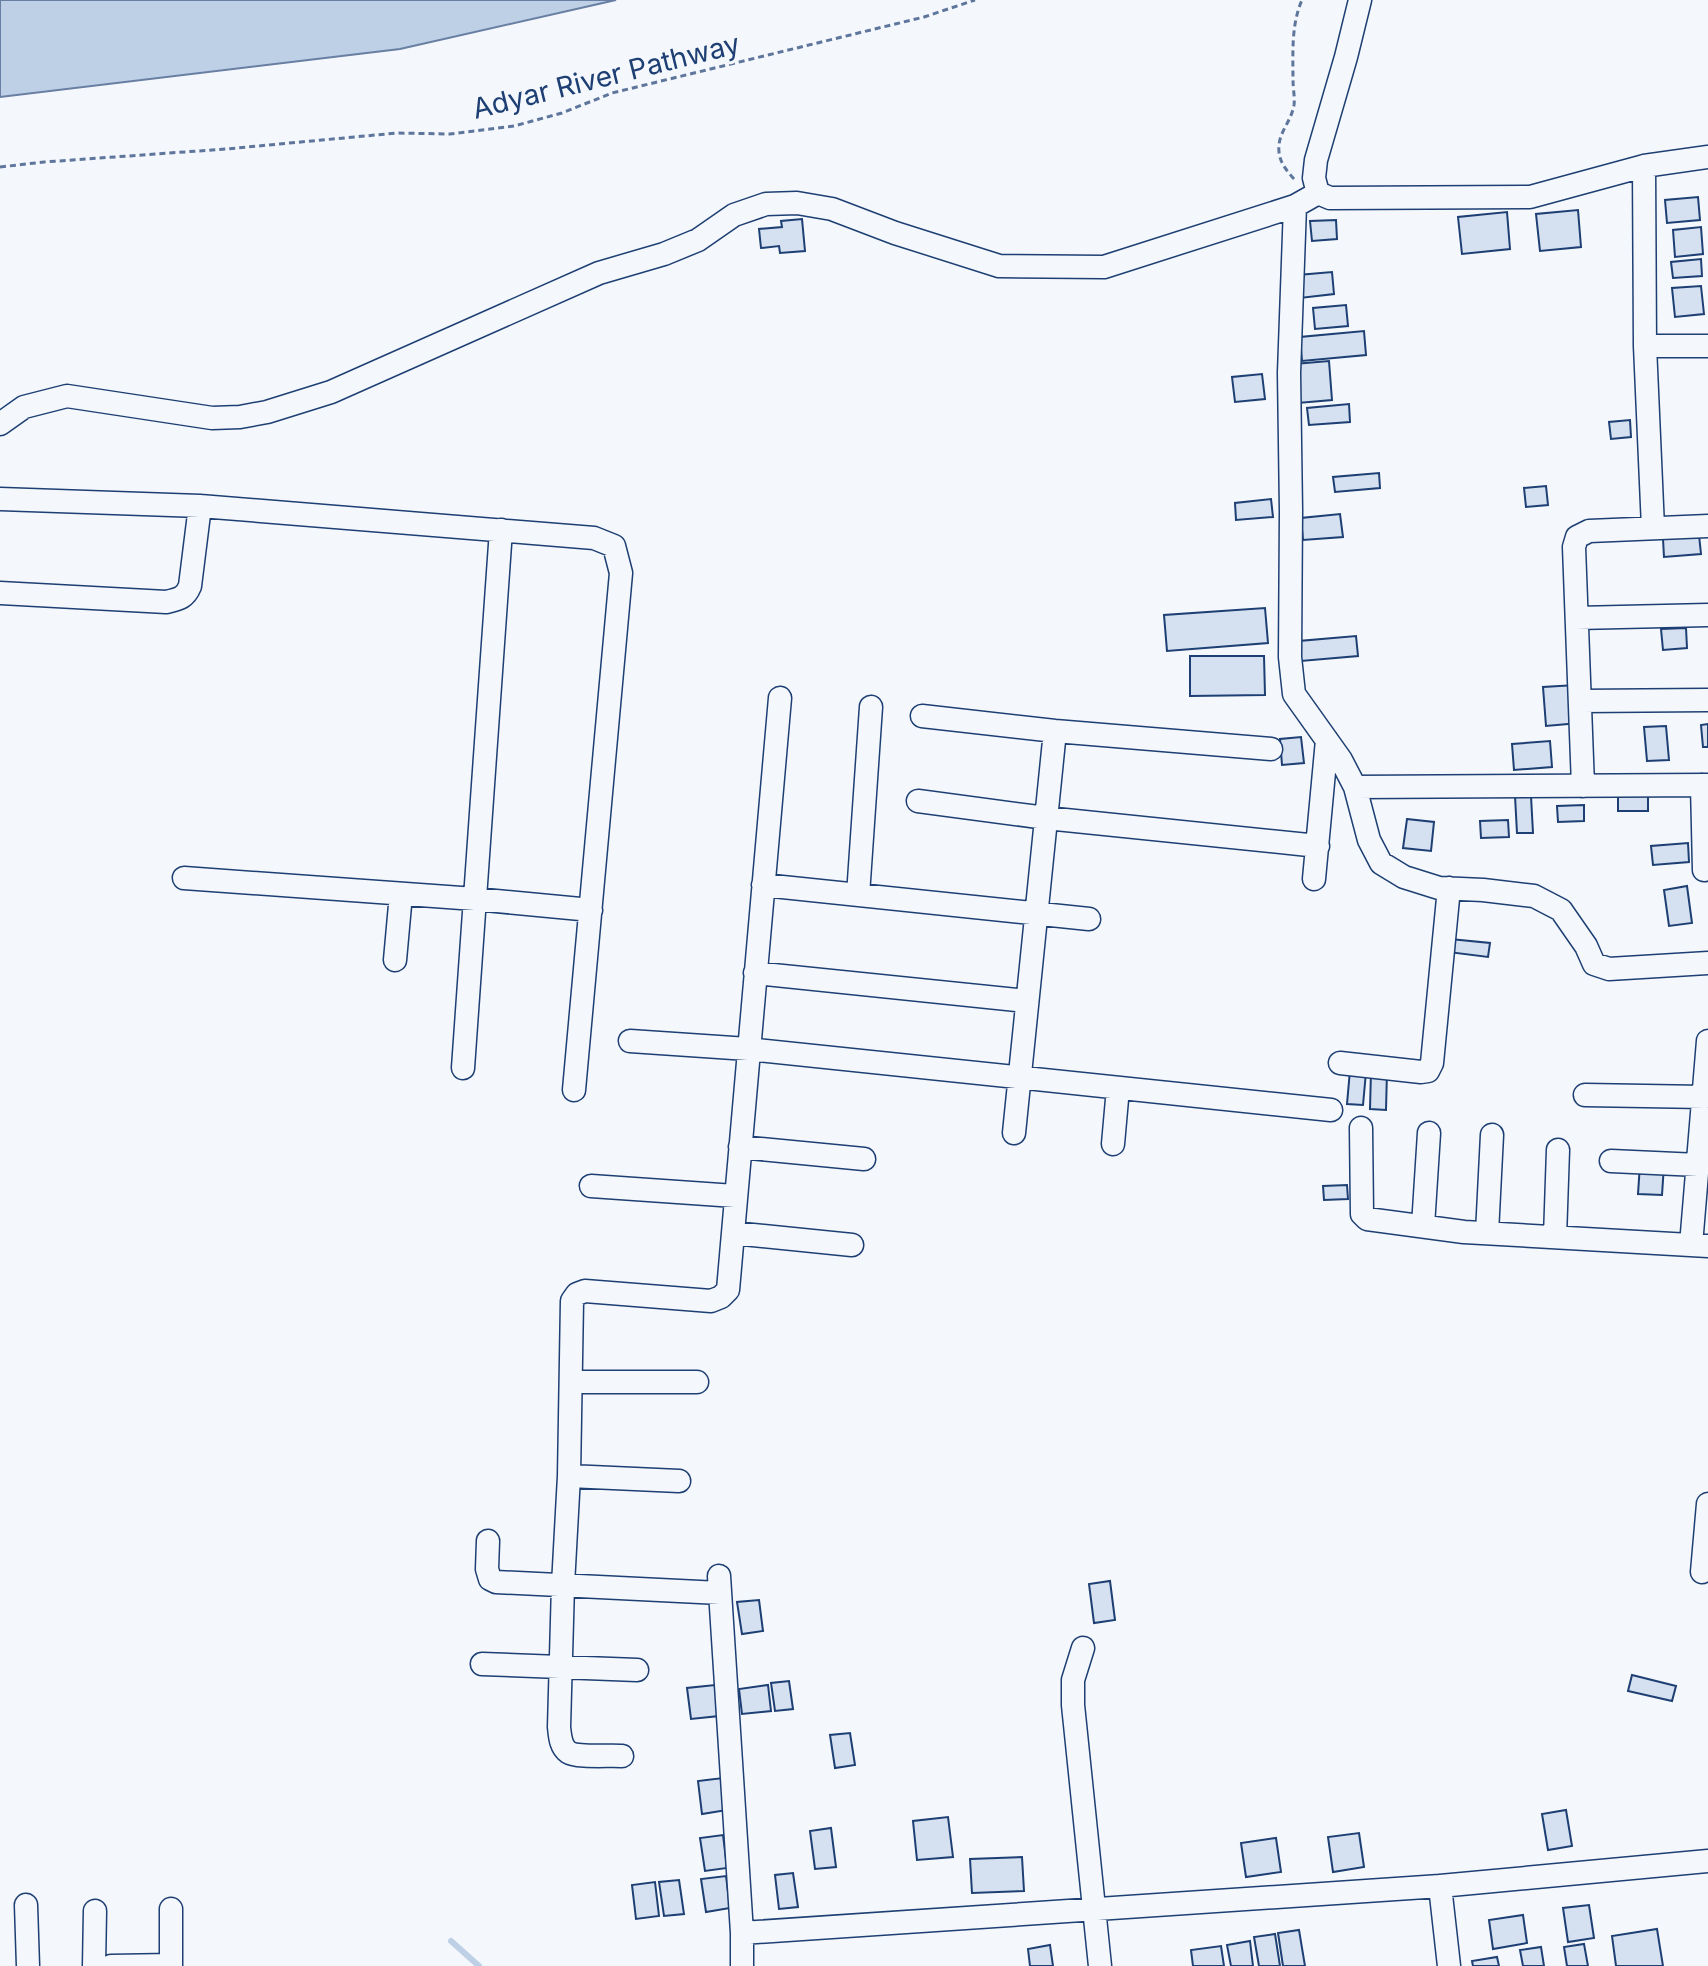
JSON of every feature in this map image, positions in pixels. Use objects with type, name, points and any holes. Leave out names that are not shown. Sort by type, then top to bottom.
[{"type":"street","points":[[1318,193],[1314,178],[1316,160],[1357,11]]},
{"type":"street","points":[[1318,193],[1330,198],[1530,197],[1644,166],[1708,157]]},
{"type":"street","points":[[1644,166],[1645,346],[1653,528]]},
{"type":"street","points":[[0,424],[24,407],[67,396],[212,418],[267,412],[331,392],[599,273],[664,254],[698,240],[734,215],[766,204],[797,203],[832,209],[999,266],[1104,267],[1295,206],[1318,193]]},
{"type":"street","points":[[1295,206],[1289,326],[1290,657],[1294,694],[1341,760],[1355,787],[1369,840],[1381,863],[1404,877],[1439,888],[1534,896],[1561,910],[1586,946],[1594,964],[1609,969],[1708,963]]},
{"type":"street","points":[[1645,346],[1708,346]]},
{"type":"street","points":[[0,499],[200,506],[594,538],[614,546],[621,573],[574,1090]]},
{"type":"street","points":[[0,593],[166,602],[179,599],[187,595],[190,586],[200,506]]},
{"type":"street","points":[[1583,786],[1574,547],[1577,537],[1589,531],[1708,526]]},
{"type":"street","points":[[463,1068],[501,530]]},
{"type":"street","points":[[1577,618],[1708,615]]},
{"type":"street","points":[[622,1756],[568,1752],[561,1742],[559,1727],[572,1301],[577,1294],[585,1291],[711,1301],[728,1290],[780,698]]},
{"type":"street","points":[[1581,701],[1708,700]]},
{"type":"street","points":[[858,895],[871,707]]},
{"type":"street","points":[[922,716],[1055,731],[1271,749]]},
{"type":"street","points":[[1014,1133],[1055,731]]},
{"type":"street","points":[[1314,879],[1327,740]]},
{"type":"street","points":[[1355,787],[1705,785],[1704,870]]},
{"type":"street","points":[[918,801],[1046,818],[1318,846]]},
{"type":"street","points":[[184,878],[591,910]]},
{"type":"street","points":[[763,885],[1089,919]]},
{"type":"street","points":[[1340,1063],[1428,1071],[1432,1063],[1449,888]]},
{"type":"street","points":[[395,960],[401,894]]},
{"type":"street","points":[[755,973],[1027,1001]]},
{"type":"street","points":[[630,1041],[748,1049],[1331,1110]]},
{"type":"street","points":[[1361,1128],[1362,1214],[1367,1219],[1464,1232],[1700,1245],[1698,1165],[1708,1041]]},
{"type":"street","points":[[1113,1144],[1118,1088]]},
{"type":"street","points":[[1585,1095],[1704,1097]]},
{"type":"street","points":[[1423,1226],[1429,1133]]},
{"type":"street","points":[[1487,1233],[1492,1135]]},
{"type":"street","points":[[740,1147],[864,1159]]},
{"type":"street","points":[[1555,1237],[1558,1150]]},
{"type":"street","points":[[1611,1161],[1698,1165]]},
{"type":"street","points":[[591,1186],[735,1196]]},
{"type":"street","points":[[733,1233],[852,1245]]},
{"type":"street","points":[[571,1382],[697,1382]]},
{"type":"street","points":[[569,1476],[679,1481]]},
{"type":"street","points":[[1702,1572],[1708,1504]]},
{"type":"street","points":[[488,1541],[487,1569],[490,1579],[496,1582],[719,1584],[742,1966]]},
{"type":"street","points":[[1083,1648],[1073,1680],[1073,1705],[1100,1966]]},
{"type":"street","points":[[482,1664],[637,1670]]},
{"type":"street","points":[[742,1933],[1440,1886],[1708,1861]]},
{"type":"street","points":[[1440,1886],[1449,1966]]},
{"type":"street","points":[[26,1905],[28,1966]]},
{"type":"street","points":[[111,1966],[171,1966],[171,1909]]},
{"type":"street","points":[[94,1966],[95,1911]]},
{"type":"path","name":"Adyar River Pathway","points":[[0,167],[397,133],[450,134],[514,126],[562,113],[612,93],[924,17],[975,0]]},
{"type":"path","points":[[1302,0],[1296,13],[1293,47],[1294,105],[1281,132],[1279,154],[1284,168],[1296,181],[1318,193]]},
{"type":"water","points":[[0,0],[616,0],[400,49],[0,97]]},
{"type":"building","points":[[1698,197],[1700,220],[1667,223],[1665,200]]},
{"type":"building","points":[[1578,210],[1581,247],[1540,251],[1536,214]]},
{"type":"building","points":[[1507,212],[1510,249],[1462,254],[1458,217]]},
{"type":"building","points":[[802,219],[805,251],[780,253],[779,246],[761,248],[759,229],[782,227],[781,221]]},
{"type":"building","points":[[1336,220],[1337,239],[1312,241],[1310,221]]},
{"type":"building","points":[[1701,227],[1703,254],[1675,257],[1673,230]]},
{"type":"building","points":[[1701,259],[1702,276],[1673,278],[1671,262]]},
{"type":"building","points":[[1332,272],[1334,294],[1300,298],[1298,275]]},
{"type":"building","points":[[1701,286],[1704,314],[1675,317],[1672,288]]},
{"type":"building","points":[[1346,305],[1348,326],[1315,329],[1313,308]]},
{"type":"building","points":[[1364,331],[1366,355],[1302,361],[1300,337]]},
{"type":"building","points":[[1329,361],[1332,400],[1298,403],[1294,364]]},
{"type":"building","points":[[1262,374],[1265,399],[1235,402],[1232,377]]},
{"type":"building","points":[[1349,404],[1350,422],[1309,425],[1307,408]]},
{"type":"building","points":[[1630,420],[1631,437],[1611,439],[1609,422]]},
{"type":"building","points":[[1379,473],[1380,488],[1335,492],[1333,477]]},
{"type":"building","points":[[1546,486],[1548,505],[1526,507],[1524,488]]},
{"type":"building","points":[[1271,499],[1273,517],[1236,520],[1235,503]]},
{"type":"building","points":[[1340,514],[1343,537],[1303,540],[1301,518]]},
{"type":"building","points":[[1699,535],[1701,554],[1664,557],[1663,539]]},
{"type":"building","points":[[1265,608],[1268,643],[1167,651],[1164,615]]},
{"type":"building","points":[[1686,628],[1687,648],[1663,650],[1661,629]]},
{"type":"building","points":[[1356,636],[1358,656],[1301,661],[1299,641]]},
{"type":"building","points":[[1190,656],[1264,656],[1265,695],[1190,696]]},
{"type":"building","points":[[1576,685],[1579,723],[1546,726],[1543,687]]},
{"type":"building","points":[[1708,724],[1708,747],[1703,747],[1701,725]]},
{"type":"building","points":[[1666,726],[1669,760],[1647,761],[1644,727]]},
{"type":"building","points":[[1301,737],[1304,763],[1282,765],[1280,739]]},
{"type":"building","points":[[1550,741],[1552,767],[1514,770],[1512,744]]},
{"type":"building","points":[[1648,787],[1648,811],[1618,811],[1618,788]]},
{"type":"building","points":[[1515,796],[1531,796],[1533,833],[1517,833]]},
{"type":"building","points":[[1584,805],[1584,821],[1558,822],[1557,806]]},
{"type":"building","points":[[1407,819],[1434,822],[1431,851],[1403,848]]},
{"type":"building","points":[[1508,820],[1509,837],[1481,838],[1480,821]]},
{"type":"building","points":[[1688,843],[1689,862],[1653,865],[1651,846]]},
{"type":"building","points":[[1687,886],[1692,923],[1669,926],[1664,890]]},
{"type":"building","points":[[1450,939],[1490,943],[1488,957],[1448,952]]},
{"type":"building","points":[[1350,1070],[1366,1072],[1363,1105],[1347,1104]]},
{"type":"building","points":[[1371,1071],[1387,1072],[1386,1110],[1370,1109]]},
{"type":"building","points":[[1640,1164],[1664,1165],[1662,1195],[1638,1194]]},
{"type":"building","points":[[1347,1185],[1348,1199],[1324,1200],[1323,1186]]},
{"type":"building","points":[[1110,1581],[1115,1620],[1094,1623],[1089,1584]]},
{"type":"building","points":[[759,1600],[763,1631],[742,1634],[737,1602]]},
{"type":"building","points":[[1632,1675],[1676,1686],[1672,1701],[1628,1691]]},
{"type":"building","points":[[789,1681],[793,1709],[775,1711],[771,1683]]},
{"type":"building","points":[[715,1685],[719,1716],[691,1719],[687,1688]]},
{"type":"building","points":[[768,1685],[771,1711],[742,1714],[739,1689]]},
{"type":"building","points":[[850,1733],[855,1765],[835,1768],[830,1735]]},
{"type":"building","points":[[723,1778],[727,1810],[702,1814],[698,1781]]},
{"type":"building","points":[[1566,1810],[1572,1846],[1548,1850],[1542,1814]]},
{"type":"building","points":[[948,1817],[953,1857],[917,1860],[913,1821]]},
{"type":"building","points":[[831,1828],[836,1867],[815,1869],[810,1831]]},
{"type":"building","points":[[1359,1833],[1364,1867],[1333,1872],[1328,1837]]},
{"type":"building","points":[[723,1835],[727,1868],[705,1871],[700,1838]]},
{"type":"building","points":[[1276,1838],[1281,1872],[1246,1877],[1241,1843]]},
{"type":"building","points":[[1022,1857],[1024,1891],[972,1893],[970,1859]]},
{"type":"building","points":[[793,1873],[798,1907],[779,1909],[775,1875]]},
{"type":"building","points":[[726,1876],[730,1908],[706,1912],[701,1879]]},
{"type":"building","points":[[679,1880],[684,1914],[664,1916],[659,1882]]},
{"type":"building","points":[[655,1882],[659,1916],[636,1919],[632,1885]]},
{"type":"building","points":[[1589,1905],[1594,1938],[1568,1942],[1563,1908]]},
{"type":"building","points":[[1523,1915],[1527,1943],[1493,1949],[1489,1920]]},
{"type":"building","points":[[1657,1929],[1663,1966],[1616,1966],[1612,1936]]},
{"type":"building","points":[[1299,1930],[1305,1966],[1283,1966],[1278,1933]]},
{"type":"building","points":[[1275,1934],[1280,1966],[1259,1966],[1254,1937]]},
{"type":"building","points":[[1250,1941],[1253,1966],[1231,1966],[1227,1945]]},
{"type":"building","points":[[1584,1944],[1588,1966],[1567,1966],[1564,1947]]},
{"type":"building","points":[[1050,1945],[1053,1966],[1030,1966],[1028,1949]]},
{"type":"building","points":[[1221,1946],[1224,1966],[1193,1966],[1191,1950]]},
{"type":"building","points":[[1541,1947],[1544,1966],[1523,1966],[1520,1950]]},
{"type":"building","points":[[1497,1957],[1499,1966],[1473,1966],[1472,1961]]},
{"type":"waterway","points":[[451,1941],[479,1966]]}]
